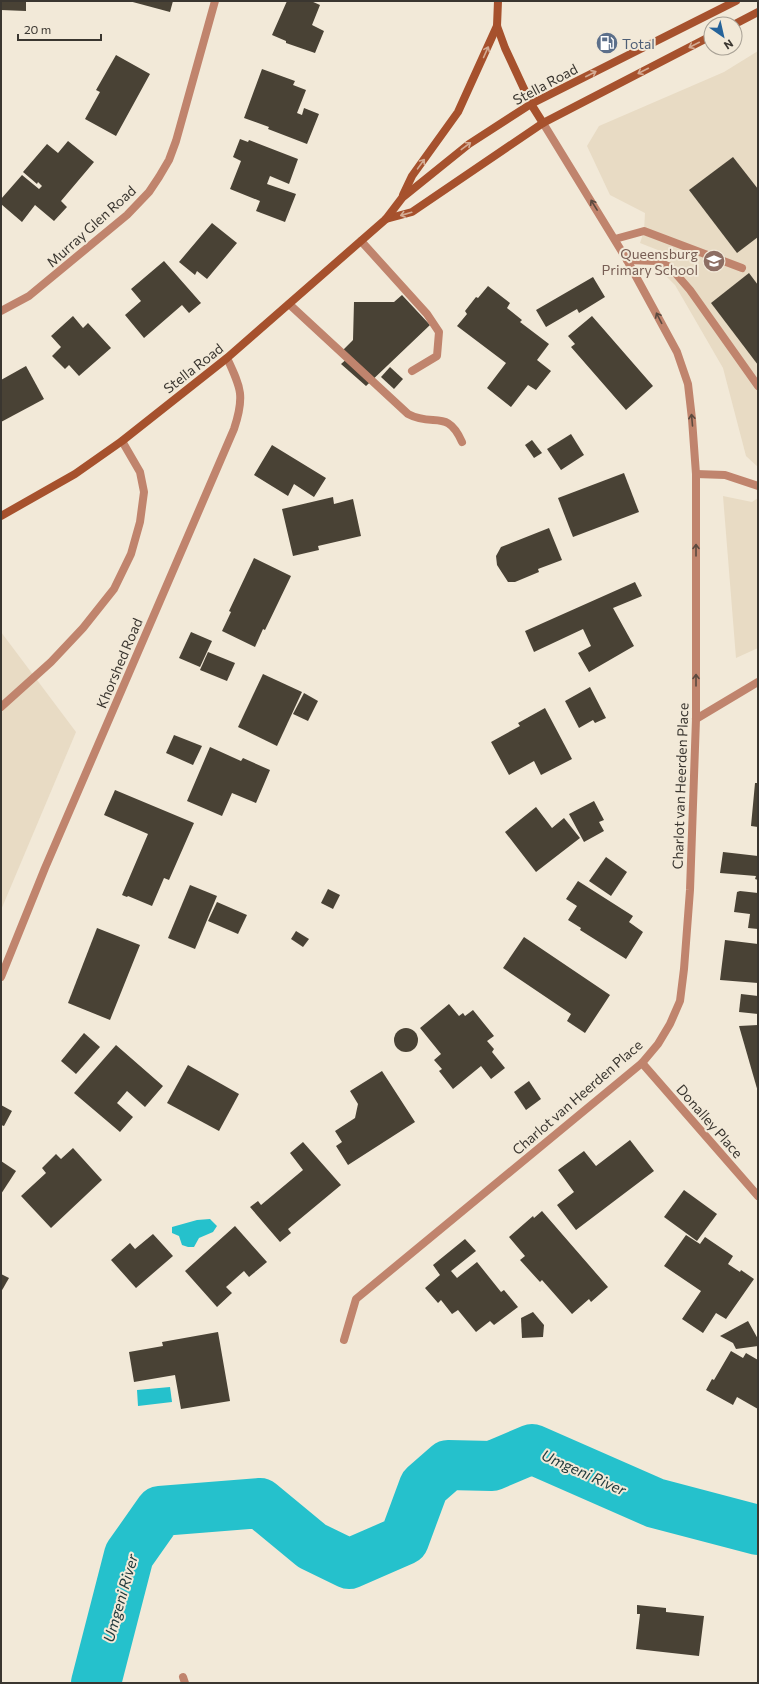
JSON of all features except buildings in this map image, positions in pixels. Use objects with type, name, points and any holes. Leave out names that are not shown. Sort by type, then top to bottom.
[{"type":"main road","points":[[402,198],[412,176],[458,112],[497,26],[498,1]]},
{"type":"main road","name":"Stella Road","points":[[1,516],[75,474],[122,441],[227,358],[386,219],[402,198],[469,144],[531,104],[736,1]]},
{"type":"main road","points":[[743,20],[758,12]]},
{"type":"main road","points":[[497,26],[505,48],[531,104],[543,123]]},
{"type":"main road","name":"Stella Road","points":[[386,219],[412,212],[543,123],[703,40]]},
{"type":"street","name":"Murray Glen Road","points":[[1,311],[29,296],[121,220],[149,192],[169,160],[176,141],[215,1]]},
{"type":"street","name":"Charlot van Heerden Place","points":[[344,1340],[356,1299],[642,1062],[658,1044],[670,1024],[680,1001],[690,890],[696,719],[696,474],[688,384],[677,352],[628,260],[543,123]]},
{"type":"street","points":[[615,239],[644,230],[742,268]]},
{"type":"street","points":[[361,241],[427,314],[439,332],[437,356],[412,372]]},
{"type":"street","points":[[628,260],[656,261],[670,267],[690,290],[758,386]]},
{"type":"street","points":[[289,304],[408,414],[417,419],[448,421],[457,430],[462,442]]},
{"type":"street","name":"Khorshed Road","points":[[1,976],[48,861],[241,410],[241,394],[227,358]]},
{"type":"street","points":[[1,707],[51,662],[83,628],[114,589],[132,554],[140,522],[144,492],[140,472],[122,441]]},
{"type":"street","points":[[696,474],[725,475],[758,486]]},
{"type":"street","points":[[696,719],[758,682]]},
{"type":"street","name":"Donalley Place","points":[[642,1062],[758,1196]]},
{"type":"shaded area","name":"Queensburg Primary School","points":[[758,51],[758,467],[746,456],[723,368],[675,285],[663,273],[673,256],[640,243],[644,231],[645,213],[610,195],[587,146],[599,126],[724,72]]},
{"type":"shaded area","points":[[723,496],[752,502],[758,498],[758,648],[736,658]]},
{"type":"shaded area","points":[[1,632],[76,732],[1,910]]},
{"type":"water","points":[[210,1219],[217,1226],[213,1232],[199,1238],[194,1247],[182,1245],[179,1236],[172,1233],[172,1227],[197,1220]]},
{"type":"water","points":[[170,1387],[172,1402],[138,1406],[137,1390]]},
{"type":"waterway","name":"Umgeni River","points":[[96,1683],[129,1555],[160,1511],[260,1503],[312,1546],[349,1564],[404,1540],[424,1486],[448,1465],[492,1466],[532,1449],[655,1503],[758,1530]]},
{"type":"place","name":"Total","points":[[607,43]]},
{"type":"place","name":"Queensburg Primary School","points":[[714,261]]}]
